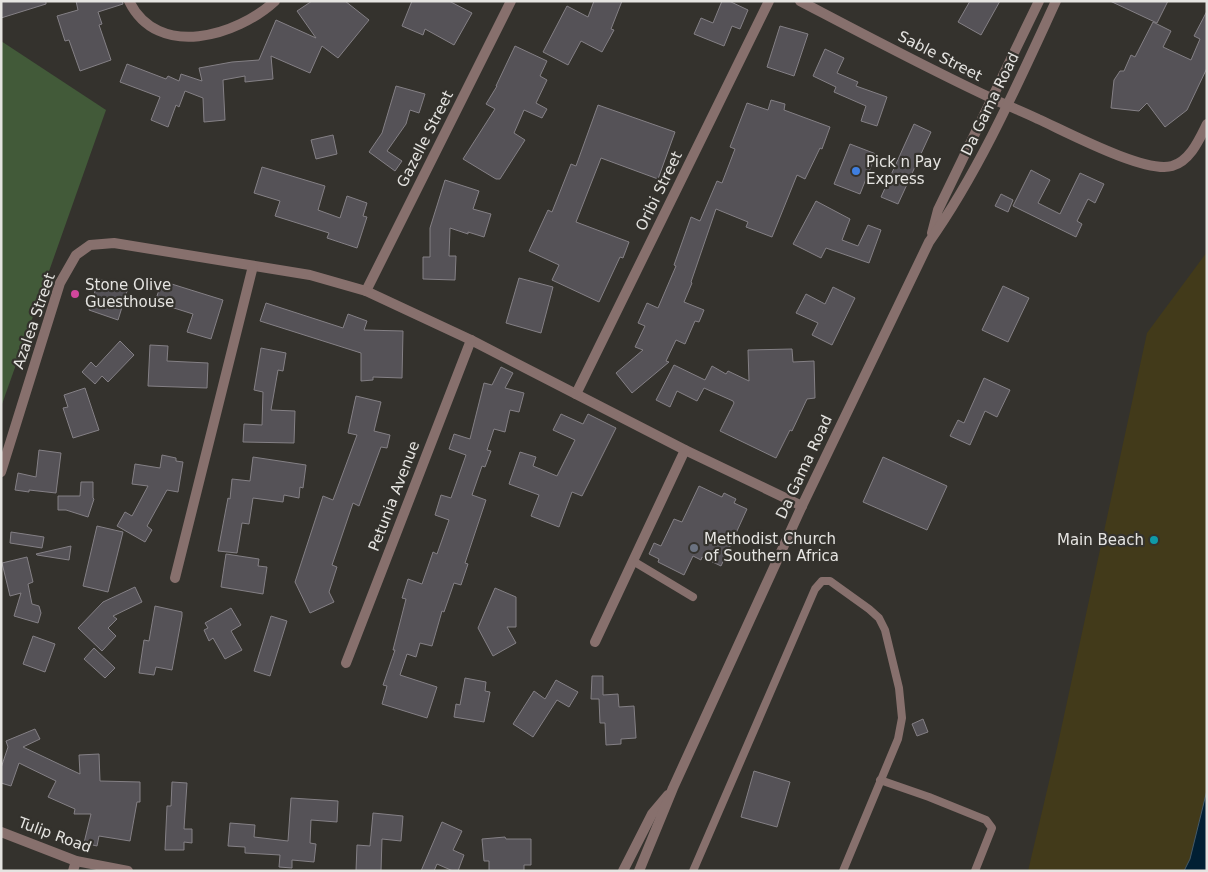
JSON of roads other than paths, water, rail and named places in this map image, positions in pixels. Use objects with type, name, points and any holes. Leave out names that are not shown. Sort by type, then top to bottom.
[{"type":"street","points":[[129,1],[148,26],[166,34],[187,38],[215,34],[243,24],[275,1]]},
{"type":"street","name":"Gazelle Street","points":[[366,291],[511,1]]},
{"type":"street","name":"Oribi Street","points":[[576,394],[769,1]]},
{"type":"street","name":"Sable Street","points":[[800,1],[991,98],[1112,154],[1158,166],[1170,167],[1181,162],[1189,154],[1207,124]]},
{"type":"street","name":"Da Gama Road","points":[[639,871],[673,788],[802,506],[929,242],[938,210],[1039,1]]},
{"type":"street","name":"Da Gama Road","points":[[929,242],[953,209],[1007,104],[1056,1]]},
{"type":"street","name":"Azalea Street","points":[[1,472],[60,284],[76,255],[90,245],[114,243],[253,266]]},
{"type":"street","points":[[174,578],[253,266],[310,274],[366,291],[470,340],[685,450],[802,506]]},
{"type":"street","name":"Petunia Avenue","points":[[346,662],[470,340]]},
{"type":"street","points":[[595,642],[685,450]]},
{"type":"street","name":"Da Gama Road","points":[[622,871],[652,814],[673,788]]},
{"type":"street","name":"Tulip Road","points":[[1,832],[74,866],[128,871]]},
{"type":"lane","points":[[633,561],[693,597]]},
{"type":"lane","points":[[692,871],[815,589],[822,581],[830,581],[869,609],[878,618],[885,630],[899,688],[902,718],[898,739],[843,871]]},
{"type":"lane","points":[[880,780],[986,820],[992,828],[975,871]]},
{"type":"water","points":[[1207,790],[1207,871],[1184,871],[1190,859]]},
{"type":"place","name":"Pick n Pay Express","points":[[856,171]]},
{"type":"place","name":"Stone Olive Guesthouse","points":[[75,294]]},
{"type":"place","name":"Main Beach","points":[[1154,540]]},
{"type":"place","name":"Methodist Church of Southern Africa","points":[[694,548]]}]
